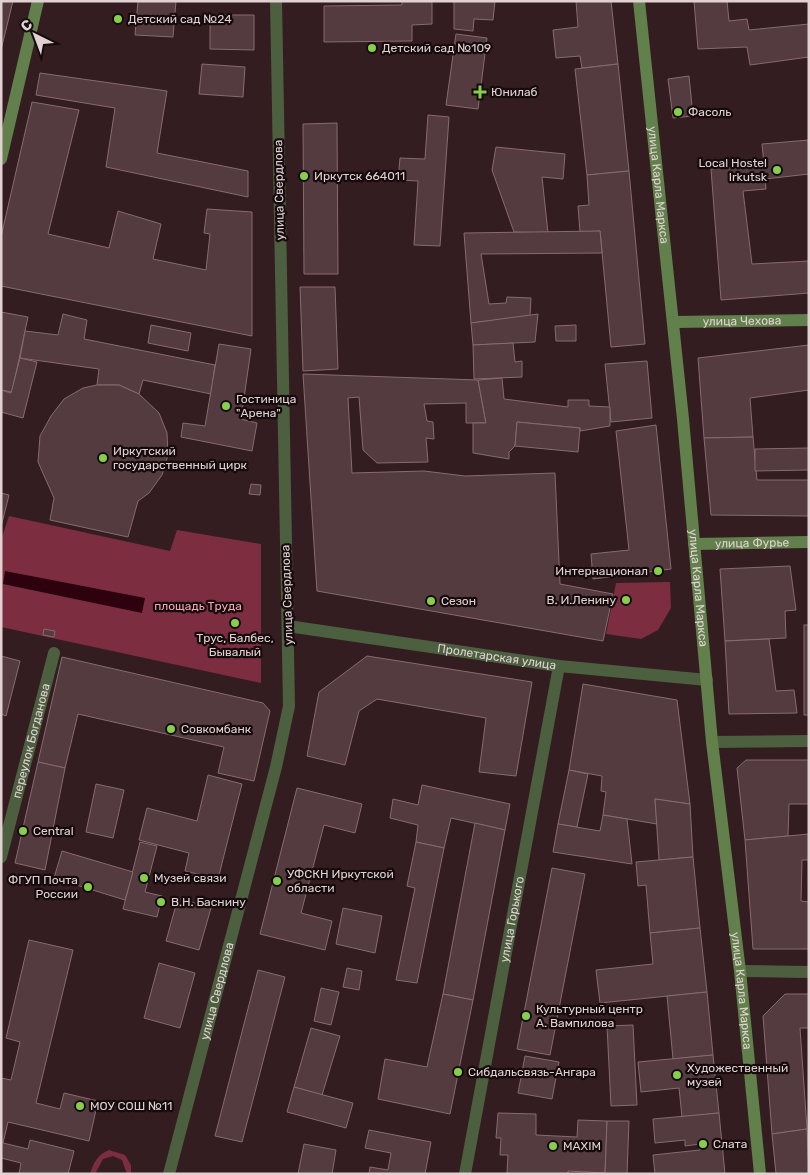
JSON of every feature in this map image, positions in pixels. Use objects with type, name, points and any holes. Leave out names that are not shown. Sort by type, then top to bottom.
[{"type":"main road","points":[[1,159],[38,1]]},
{"type":"main road","name":"улица Карла Маркса","points":[[639,1],[674,322],[712,742],[740,971],[760,1174]]},
{"type":"main road","name":"улица Чехова","points":[[674,322],[809,320]]},
{"type":"main road","name":"улица Фурье","points":[[694,544],[809,542]]},
{"type":"street","name":"улица Свердлова","points":[[170,1174],[278,758],[289,706],[276,1]]},
{"type":"street","name":"Пролетарская улица","points":[[288,626],[559,666],[707,680]]},
{"type":"street","name":"переулок Богданова","points":[[1,857],[54,653]]},
{"type":"street","name":"улица Горького","points":[[465,1174],[559,666]]},
{"type":"street","points":[[712,742],[809,741]]},
{"type":"street","points":[[740,971],[809,972]]},
{"type":"green space","name":"площадь Труда","points":[[9,516],[170,551],[177,530],[261,544],[261,683],[1,627],[1,540]]},
{"type":"green space","points":[[670,582],[671,608],[658,630],[641,639],[606,634],[616,583]]},
{"type":"green space","points":[[109,1150],[125,1155],[131,1165],[131,1174],[127,1174],[122,1160],[113,1156],[103,1159],[95,1174],[90,1174],[96,1159]]},
{"type":"shaded area","points":[[5,571],[145,598],[142,613],[3,584]]},
{"type":"building","points":[[1,1],[13,1],[1,50]]},
{"type":"building","points":[[138,1],[176,1],[173,37],[135,35]]},
{"type":"building","points":[[402,1],[432,1],[432,24],[412,25],[412,41],[324,42],[324,6],[402,5]]},
{"type":"building","points":[[454,1],[495,1],[493,20],[474,19],[473,31],[454,29]]},
{"type":"building","points":[[576,1],[611,1],[618,64],[582,68],[580,56],[556,58],[553,30],[578,27]]},
{"type":"building","points":[[694,1],[727,1],[729,21],[747,19],[749,30],[809,24],[809,57],[750,65],[747,47],[698,49]]},
{"type":"building","points":[[210,15],[254,15],[254,50],[210,49]]},
{"type":"building","points":[[456,34],[487,38],[478,109],[446,105]]},
{"type":"building","points":[[202,64],[245,67],[243,97],[199,94]]},
{"type":"building","points":[[618,64],[629,171],[587,175],[575,69]]},
{"type":"building","points":[[40,73],[167,91],[157,153],[248,171],[248,197],[106,167],[115,108],[36,95]]},
{"type":"building","points":[[689,76],[693,116],[673,118],[668,79]]},
{"type":"building","points":[[32,102],[79,110],[48,234],[109,248],[118,211],[161,224],[153,259],[206,270],[210,234],[204,233],[207,209],[252,212],[252,336],[1,286],[1,237]]},
{"type":"building","points":[[428,115],[449,117],[440,246],[414,245],[418,181],[398,180],[400,158],[425,159]]},
{"type":"building","points":[[337,123],[338,274],[304,274],[303,124]]},
{"type":"building","points":[[809,140],[809,174],[765,179],[766,189],[743,191],[752,264],[809,261],[809,293],[721,300],[711,169],[764,165],[762,144]]},
{"type":"building","points":[[496,147],[565,154],[563,179],[542,177],[548,233],[514,232],[492,170]]},
{"type":"building","points":[[629,171],[645,344],[611,347],[600,231],[580,232],[578,206],[589,205],[587,175]]},
{"type":"building","points":[[600,231],[602,253],[481,254],[489,304],[506,303],[507,297],[531,298],[530,316],[471,323],[464,233]]},
{"type":"building","points":[[300,287],[335,287],[338,369],[303,371]]},
{"type":"building","points":[[1,312],[28,317],[12,392],[1,390]]},
{"type":"building","points":[[63,314],[87,320],[84,339],[215,365],[211,394],[143,380],[139,394],[119,385],[97,385],[99,369],[20,358],[25,331],[58,335]]},
{"type":"building","points":[[538,314],[535,342],[473,345],[471,323]]},
{"type":"building","points":[[151,325],[191,333],[188,351],[148,343]]},
{"type":"building","points":[[576,325],[576,341],[556,341],[555,326]]},
{"type":"building","points":[[513,343],[515,362],[522,361],[522,377],[474,379],[473,345]]},
{"type":"building","name":"Гостиница \"Арена\"","points":[[219,344],[251,349],[241,419],[257,423],[252,451],[181,437],[183,423],[205,426]]},
{"type":"building","points":[[809,345],[809,390],[750,398],[753,437],[704,438],[698,358]]},
{"type":"building","points":[[20,358],[37,362],[23,418],[1,412],[1,390],[11,393]]},
{"type":"building","points":[[647,361],[652,418],[611,422],[605,364]]},
{"type":"building","points":[[303,374],[478,380],[486,423],[466,423],[466,403],[424,404],[427,421],[433,422],[434,439],[426,438],[428,462],[377,463],[363,450],[359,397],[348,398],[352,473],[424,471],[465,476],[555,473],[560,584],[613,594],[603,641],[317,591]]},
{"type":"building","points":[[502,378],[504,399],[568,407],[568,400],[589,400],[589,406],[610,407],[610,426],[580,431],[580,428],[517,422],[515,446],[509,452],[509,459],[473,453],[473,423],[486,423],[478,380]]},
{"type":"building","name":"Иркутский государственный цирк","points":[[97,385],[119,385],[139,394],[159,413],[167,433],[168,455],[162,475],[149,493],[138,501],[128,537],[50,520],[54,498],[38,462],[40,436],[51,416],[64,399],[83,388]]},
{"type":"building","points":[[517,422],[580,428],[578,452],[515,446]]},
{"type":"building","points":[[656,425],[671,569],[593,579],[591,554],[629,550],[616,431]]},
{"type":"building","points":[[753,437],[757,480],[809,480],[809,516],[711,515],[704,438]]},
{"type":"building","points":[[809,448],[809,470],[755,471],[755,449]]},
{"type":"building","points":[[251,484],[261,485],[260,495],[249,494]]},
{"type":"building","points":[[1,493],[9,495],[1,527]]},
{"type":"building","points":[[790,566],[796,610],[785,611],[786,638],[725,641],[720,569]]},
{"type":"building","points":[[804,625],[809,625],[809,715],[804,715]]},
{"type":"building","points":[[44,629],[55,631],[54,637],[43,635]]},
{"type":"building","points":[[769,639],[776,691],[794,690],[797,713],[729,714],[725,641]]},
{"type":"building","points":[[1,656],[20,661],[6,716],[1,714]]},
{"type":"building","points":[[367,656],[532,682],[516,776],[479,772],[486,718],[377,699],[359,711],[345,765],[307,756],[319,692]]},
{"type":"building","points":[[62,657],[263,703],[270,711],[254,781],[218,773],[224,747],[78,714],[65,768],[38,762]]},
{"type":"building","points":[[583,684],[677,700],[690,804],[655,799],[657,824],[603,815],[606,792],[601,791],[602,776],[569,770]]},
{"type":"building","points":[[746,760],[809,760],[809,804],[789,804],[788,836],[745,840],[737,768]]},
{"type":"building","points":[[38,762],[65,768],[45,870],[15,863]]},
{"type":"building","points":[[569,770],[588,774],[577,827],[558,824]]},
{"type":"building","points":[[208,775],[242,784],[218,879],[185,871],[189,853],[139,840],[147,808],[197,821]]},
{"type":"building","points":[[96,784],[124,790],[113,838],[86,832]]},
{"type":"building","points":[[422,785],[510,804],[505,830],[451,818],[444,848],[416,842],[418,825],[390,818],[393,799],[418,805]]},
{"type":"building","points":[[297,788],[362,804],[355,833],[324,825],[301,913],[332,921],[325,950],[260,934]]},
{"type":"building","points":[[655,799],[690,804],[693,857],[659,860]]},
{"type":"building","points":[[603,815],[627,819],[632,864],[553,852],[558,824],[600,831]]},
{"type":"building","points":[[475,823],[505,830],[473,1000],[443,994]]},
{"type":"building","points":[[809,834],[809,860],[802,860],[801,901],[809,902],[809,949],[753,949],[745,840]]},
{"type":"building","points":[[140,842],[157,846],[145,892],[162,896],[157,917],[123,909]]},
{"type":"building","points":[[416,842],[444,848],[417,983],[396,980],[415,888],[407,886]]},
{"type":"building","points":[[62,851],[133,872],[125,900],[54,878]]},
{"type":"building","points":[[693,857],[700,928],[650,933],[646,885],[638,886],[636,862]]},
{"type":"building","points":[[552,868],[585,874],[550,1055],[517,1049]]},
{"type":"building","points":[[178,898],[211,908],[199,950],[166,941]]},
{"type":"building","points":[[343,908],[382,916],[375,953],[336,944]]},
{"type":"building","points":[[700,928],[707,992],[600,1003],[596,970],[653,964],[650,933]]},
{"type":"building","points":[[29,940],[73,950],[36,1103],[60,1109],[64,1093],[98,1101],[89,1141],[8,1122],[3,1143],[28,1149],[30,1140],[74,1151],[68,1174],[19,1174],[21,1163],[1,1158],[1,1078],[11,1080],[20,1042],[6,1038]]},
{"type":"building","points":[[159,963],[195,973],[180,1028],[144,1018]]},
{"type":"building","points":[[347,968],[362,971],[359,990],[343,987]]},
{"type":"building","points":[[258,970],[285,977],[242,1142],[215,1136]]},
{"type":"building","points":[[321,988],[339,992],[331,1025],[314,1021]]},
{"type":"building","points":[[707,992],[713,1055],[673,1059],[667,996]]},
{"type":"building","points":[[443,994],[473,1000],[450,1114],[378,1099],[385,1059],[427,1067]]},
{"type":"building","points":[[785,994],[809,994],[809,1028],[800,1028],[807,1129],[772,1134],[763,1016]]},
{"type":"building","points":[[633,1025],[637,1105],[611,1106],[607,1026]]},
{"type":"building","points":[[311,1028],[340,1036],[322,1095],[294,1087]]},
{"type":"building","name":"Художественный музей","points":[[713,1055],[719,1113],[682,1117],[679,1088],[641,1092],[638,1062]]},
{"type":"building","points":[[525,1056],[559,1062],[552,1099],[518,1093]]},
{"type":"building","points":[[294,1087],[353,1103],[346,1128],[287,1112]]},
{"type":"building","name":"MAXIM","points":[[498,1113],[536,1114],[536,1135],[577,1137],[578,1120],[607,1121],[605,1173],[568,1171],[568,1174],[507,1174],[508,1155],[500,1155],[501,1138],[496,1138]]},
{"type":"building","name":"Слата","points":[[719,1113],[725,1174],[655,1174],[653,1155],[700,1150],[700,1144],[685,1146],[685,1140],[655,1143],[653,1119]]},
{"type":"building","points":[[607,1121],[629,1121],[627,1174],[605,1174]]},
{"type":"building","points":[[807,1129],[809,1174],[776,1174],[772,1134]]},
{"type":"building","points":[[369,1130],[431,1142],[425,1174],[369,1174],[370,1167],[388,1170],[391,1153],[365,1148]]},
{"type":"building","points":[[304,1144],[336,1150],[332,1174],[298,1174]]},
{"type":"place","name":"Детский сад №24","points":[[118,19]]},
{"type":"place","name":"Детский сад №109","points":[[372,48]]},
{"type":"place","name":"Юнилаб","points":[[480,92]]},
{"type":"place","name":"Фасоль","points":[[678,112]]},
{"type":"place","name":"Local Hostel Irkutsk","points":[[777,170]]},
{"type":"place","name":"Иркутск 664011","points":[[304,176]]},
{"type":"place","name":"Гостиница \"Арена\"","points":[[226,406]]},
{"type":"place","name":"Иркутский государственный цирк","points":[[103,458]]},
{"type":"place","name":"Интернационал","points":[[658,571]]},
{"type":"place","name":"В. И.Ленину","points":[[626,600]]},
{"type":"place","name":"Сезон","points":[[431,601]]},
{"type":"place","name":"Трус, Балбес, Бывалый","points":[[235,623]]},
{"type":"place","name":"Совкомбанк","points":[[171,729]]},
{"type":"place","name":"Central","points":[[23,831]]},
{"type":"place","name":"Музей связи","points":[[144,878]]},
{"type":"place","name":"УФСКН Иркутской области","points":[[277,881]]},
{"type":"place","name":"ФГУП Почта России","points":[[88,887]]},
{"type":"place","name":"В.Н. Баснину","points":[[161,902]]},
{"type":"place","name":"Культурный центр А. Вампилова","points":[[526,1016]]},
{"type":"place","name":"Сибдальсвязь-Ангара","points":[[458,1072]]},
{"type":"place","name":"Художественный музей","points":[[677,1075]]},
{"type":"place","name":"МОУ СОШ №11","points":[[80,1106]]},
{"type":"place","name":"Слата","points":[[703,1144]]},
{"type":"place","name":"MAXIM","points":[[553,1146]]}]
